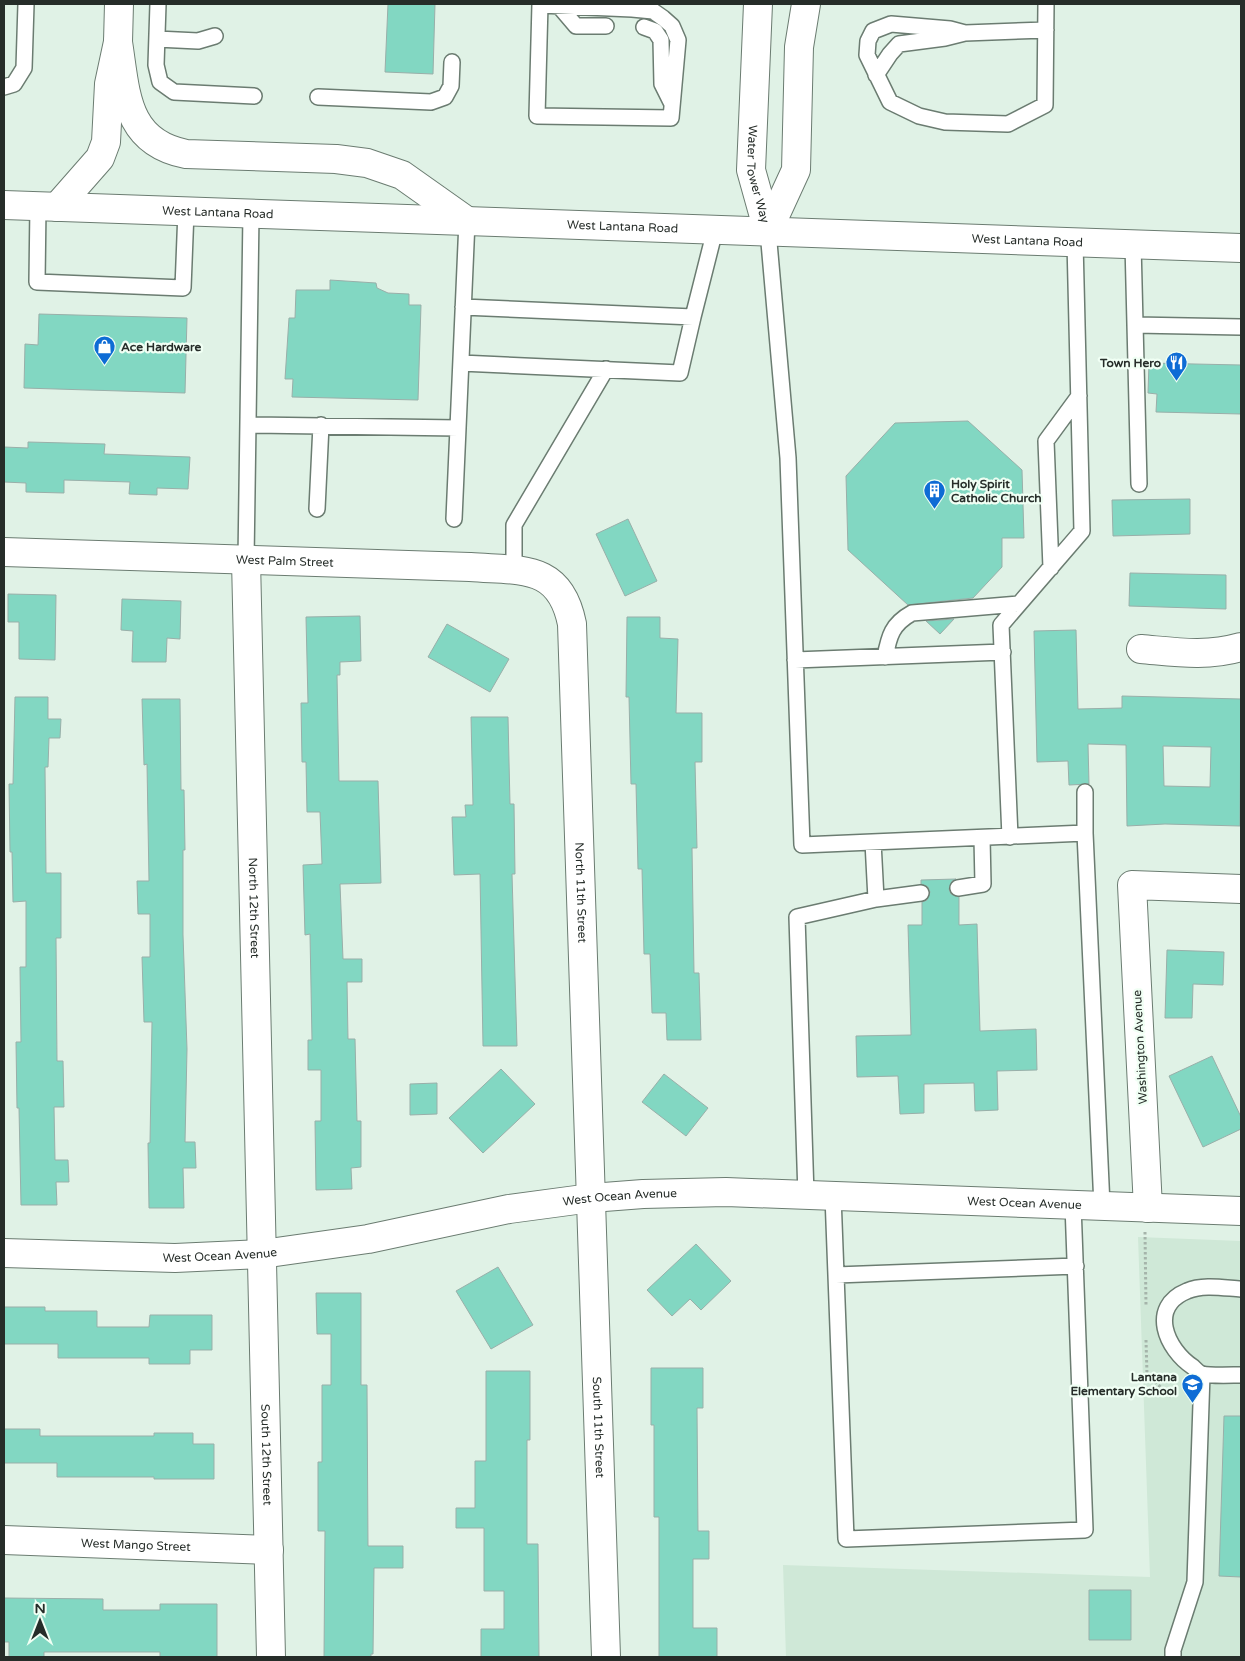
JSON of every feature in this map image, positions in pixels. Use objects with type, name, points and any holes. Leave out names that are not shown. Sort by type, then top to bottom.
[{"type":"street","points":[[119,4],[118,42],[125,90],[131,112],[148,138],[163,148],[186,154],[336,159],[367,163],[402,175],[467,221]]},
{"type":"street","name":"Water Tower Way","points":[[758,4],[751,170],[768,231]]},
{"type":"street","name":"Water Tower Way","points":[[768,231],[796,170],[800,48],[806,4]]},
{"type":"street","points":[[48,207],[94,165],[103,152],[107,135],[109,84],[118,42]]},
{"type":"street","name":"West Lantana Road","points":[[5,208],[48,207],[186,211],[1241,248]]},
{"type":"street","name":"West Palm Street","points":[[4,552],[529,571],[546,578],[559,591]]},
{"type":"street","name":"North 12th Street","points":[[246,560],[262,1254]]},
{"type":"street","name":"North 11th Street","points":[[559,591],[568,606],[572,624],[591,1198]]},
{"type":"street","points":[[1140,650],[1197,654],[1222,652],[1241,647]]},
{"type":"street","name":"Washington Avenue","points":[[1148,1208],[1132,885],[1241,889]]},
{"type":"street","name":"West Ocean Avenue","points":[[4,1253],[175,1258],[262,1254],[368,1239],[509,1208],[643,1194],[726,1192],[1241,1211]]},
{"type":"street","name":"South 11th Street","points":[[591,1198],[606,1657]]},
{"type":"street","name":"South 12th Street","points":[[262,1254],[271,1657]]},
{"type":"street","name":"West Mango Street","points":[[4,1540],[269,1550]]},
{"type":"lane","points":[[4,87],[14,84],[24,68],[26,4]]},
{"type":"lane","points":[[158,4],[156,64],[160,82],[174,92],[254,96]]},
{"type":"lane","points":[[965,33],[950,29],[890,24],[873,31],[868,41],[867,54],[890,102],[919,116],[944,122],[1008,124],[1045,104],[1046,4]]},
{"type":"lane","points":[[540,5],[559,6],[653,11],[672,26],[678,40],[671,118],[537,116],[540,5]]},
{"type":"lane","points":[[559,6],[576,26],[606,26]]},
{"type":"lane","points":[[644,27],[655,31],[661,40],[662,84],[672,105]]},
{"type":"lane","points":[[876,75],[899,44],[945,38],[965,33],[1046,30]]},
{"type":"lane","points":[[157,39],[198,41],[216,36]]},
{"type":"lane","points":[[318,98],[431,102],[445,98],[451,86],[452,62]]},
{"type":"lane","points":[[48,207],[38,282],[182,288],[186,211]]},
{"type":"lane","points":[[246,560],[251,214]]},
{"type":"lane","points":[[454,519],[467,221]]},
{"type":"lane","points":[[461,363],[680,373],[715,230]]},
{"type":"lane","points":[[768,231],[788,458],[802,845],[1086,833]]},
{"type":"lane","points":[[1010,837],[1002,625],[1082,531],[1075,242]]},
{"type":"lane","points":[[1133,244],[1139,484]]},
{"type":"lane","points":[[463,307],[693,317]]},
{"type":"lane","points":[[1135,325],[1241,327]]},
{"type":"lane","points":[[514,570],[514,525],[606,369]]},
{"type":"lane","points":[[1051,568],[1046,441],[1079,396]]},
{"type":"lane","points":[[248,425],[458,428]]},
{"type":"lane","points":[[317,508],[321,425]]},
{"type":"lane","points":[[884,656],[888,638],[899,620],[912,613],[1019,604]]},
{"type":"lane","points":[[795,660],[1003,652]]},
{"type":"lane","points":[[1085,792],[1102,1206]]},
{"type":"lane","points":[[958,888],[983,884],[982,838]]},
{"type":"lane","points":[[873,842],[876,899]]},
{"type":"lane","points":[[806,1195],[797,917],[876,899],[921,893]]},
{"type":"lane","points":[[833,1196],[846,1539],[1086,1530],[1074,1205]]},
{"type":"lane","points":[[836,1275],[1076,1266]]},
{"type":"lane","points":[[1241,1289],[1205,1288],[1188,1290],[1169,1304],[1164,1317],[1165,1332],[1173,1349],[1185,1362],[1202,1374],[1241,1375]]},
{"type":"lane","points":[[1173,1657],[1173,1650],[1195,1582],[1202,1374]]},
{"type":"shaded area","name":"Lantana Elementary School","points":[[1138,1237],[1241,1241],[1241,1657],[786,1657],[783,1565],[1150,1577]]},
{"type":"building","points":[[388,4],[435,4],[433,74],[385,72]]},
{"type":"building","points":[[330,280],[376,283],[377,288],[388,293],[409,294],[409,305],[421,305],[418,400],[292,397],[293,379],[285,379],[289,318],[295,318],[296,290],[330,290]]},
{"type":"building","name":"Ace Hardware","points":[[39,314],[187,318],[185,393],[24,388],[25,344],[38,345]]},
{"type":"building","points":[[1149,363],[1241,365],[1241,414],[1156,412],[1157,394],[1148,393]]},
{"type":"building","name":"Holy Spirit Catholic Church","points":[[968,421],[1022,470],[1024,538],[1002,538],[1002,567],[973,598],[908,605],[848,550],[846,476],[895,423]]},
{"type":"building","points":[[28,442],[105,444],[104,454],[190,457],[188,489],[157,488],[157,495],[129,494],[130,482],[64,480],[64,493],[26,492],[26,483],[4,482],[4,447],[28,448]]},
{"type":"building","points":[[1190,499],[1190,534],[1113,536],[1112,500]]},
{"type":"building","points":[[628,519],[657,581],[625,596],[596,534]]},
{"type":"building","points":[[1130,573],[1226,575],[1226,609],[1129,606]]},
{"type":"building","points":[[8,594],[56,595],[55,660],[19,659],[19,622],[8,622]]},
{"type":"building","points":[[122,599],[181,601],[180,639],[167,638],[166,662],[132,662],[133,631],[121,630]]},
{"type":"building","points":[[360,616],[361,661],[340,662],[340,675],[337,675],[339,781],[378,781],[381,883],[340,884],[343,959],[362,959],[362,982],[347,982],[348,1039],[355,1039],[357,1121],[361,1121],[361,1167],[351,1168],[352,1189],[316,1190],[315,1121],[321,1121],[321,1070],[308,1070],[308,1040],[312,1040],[310,934],[305,935],[303,865],[322,864],[320,812],[307,812],[306,762],[302,762],[301,703],[308,703],[306,617]]},
{"type":"building","points":[[627,617],[660,617],[660,638],[678,639],[676,713],[702,713],[702,762],[695,762],[697,848],[692,848],[694,973],[699,973],[701,1040],[667,1040],[666,1013],[652,1013],[650,954],[644,954],[642,869],[638,869],[636,784],[631,784],[629,697],[626,697]]},
{"type":"building","points":[[954,619],[940,634],[926,621]]},
{"type":"building","points":[[447,624],[509,659],[490,692],[428,657]]},
{"type":"building","points":[[1076,630],[1078,709],[1122,708],[1122,696],[1241,699],[1240,826],[1165,824],[1127,826],[1126,745],[1088,744],[1089,784],[1069,785],[1068,761],[1037,762],[1034,631]],"holes":[[[1163,746],[1211,747],[1210,787],[1164,786]]]},
{"type":"building","points":[[15,697],[48,697],[48,719],[61,719],[60,738],[49,738],[48,767],[45,767],[46,873],[61,873],[61,938],[56,938],[57,1061],[63,1061],[64,1107],[54,1107],[55,1160],[68,1160],[69,1182],[56,1182],[57,1205],[21,1205],[16,1042],[21,1042],[20,967],[26,967],[26,901],[13,902],[12,852],[10,852],[9,784],[13,784]]},
{"type":"building","points":[[142,699],[180,699],[181,790],[184,790],[185,850],[183,850],[183,935],[187,1049],[185,1142],[195,1142],[196,1168],[183,1168],[184,1208],[149,1208],[148,1143],[150,1143],[152,1022],[144,1022],[142,957],[150,957],[150,914],[138,914],[137,881],[149,881],[147,764],[144,765]]},
{"type":"building","points":[[471,717],[508,717],[510,804],[514,804],[515,874],[512,874],[517,1046],[483,1046],[480,874],[454,875],[452,817],[466,817],[465,805],[473,805]]},
{"type":"building","points":[[956,879],[952,881],[949,889],[951,894],[959,897],[959,925],[977,924],[980,1031],[1036,1029],[1037,1070],[997,1071],[998,1110],[975,1111],[974,1083],[924,1084],[924,1113],[900,1114],[898,1076],[857,1077],[856,1036],[911,1035],[908,925],[922,925],[922,902],[927,900],[930,892],[928,887],[921,884],[921,880]]},
{"type":"building","points":[[1167,950],[1224,952],[1223,985],[1193,984],[1192,1018],[1165,1018]]},
{"type":"building","points":[[1212,1056],[1241,1117],[1241,1129],[1203,1147],[1169,1076]]},
{"type":"building","points":[[501,1069],[535,1104],[483,1153],[449,1118]]},
{"type":"building","points":[[664,1074],[708,1108],[686,1136],[642,1102]]},
{"type":"building","points":[[437,1083],[437,1114],[410,1115],[410,1084]]},
{"type":"building","points":[[696,1244],[731,1281],[701,1310],[690,1299],[672,1316],[647,1290]]},
{"type":"building","points":[[498,1267],[533,1325],[491,1349],[456,1291]]},
{"type":"building","points":[[316,1293],[361,1293],[361,1385],[367,1385],[368,1546],[403,1546],[403,1568],[374,1568],[373,1654],[371,1654],[371,1657],[324,1657],[325,1531],[318,1531],[318,1462],[322,1462],[322,1385],[331,1385],[331,1334],[317,1334]]},
{"type":"building","points":[[4,1307],[45,1307],[45,1311],[97,1311],[97,1327],[149,1327],[150,1315],[212,1315],[212,1350],[190,1350],[190,1364],[149,1364],[149,1358],[58,1358],[58,1344],[4,1344]]},
{"type":"building","points":[[651,1368],[703,1368],[703,1408],[697,1408],[698,1531],[709,1531],[709,1559],[693,1559],[693,1628],[717,1628],[717,1657],[659,1657],[659,1517],[654,1517],[654,1425],[651,1425]]},
{"type":"building","points":[[486,1371],[530,1371],[530,1440],[527,1440],[527,1544],[538,1544],[539,1657],[481,1657],[481,1629],[504,1629],[504,1591],[484,1591],[484,1528],[456,1528],[456,1508],[475,1508],[475,1461],[486,1461]]},
{"type":"building","points":[[1224,1416],[1241,1416],[1241,1577],[1219,1576]]},
{"type":"building","points":[[4,1429],[40,1429],[40,1436],[154,1436],[154,1433],[193,1433],[193,1444],[214,1444],[214,1479],[57,1477],[57,1463],[4,1463]]},
{"type":"building","points":[[1089,1590],[1131,1590],[1131,1640],[1089,1640]]},
{"type":"building","points":[[4,1598],[103,1599],[103,1610],[160,1610],[160,1604],[217,1604],[217,1657],[160,1657],[160,1652],[44,1652],[44,1657],[9,1657],[9,1642],[4,1642]]},
{"type":"place","name":"Ace Hardware","points":[[105,366]]},
{"type":"place","name":"Town Hero","points":[[1177,382]]},
{"type":"place","name":"Holy Spirit Catholic Church","points":[[935,510]]},
{"type":"place","name":"Lantana Elementary School","points":[[1193,1403]]}]
